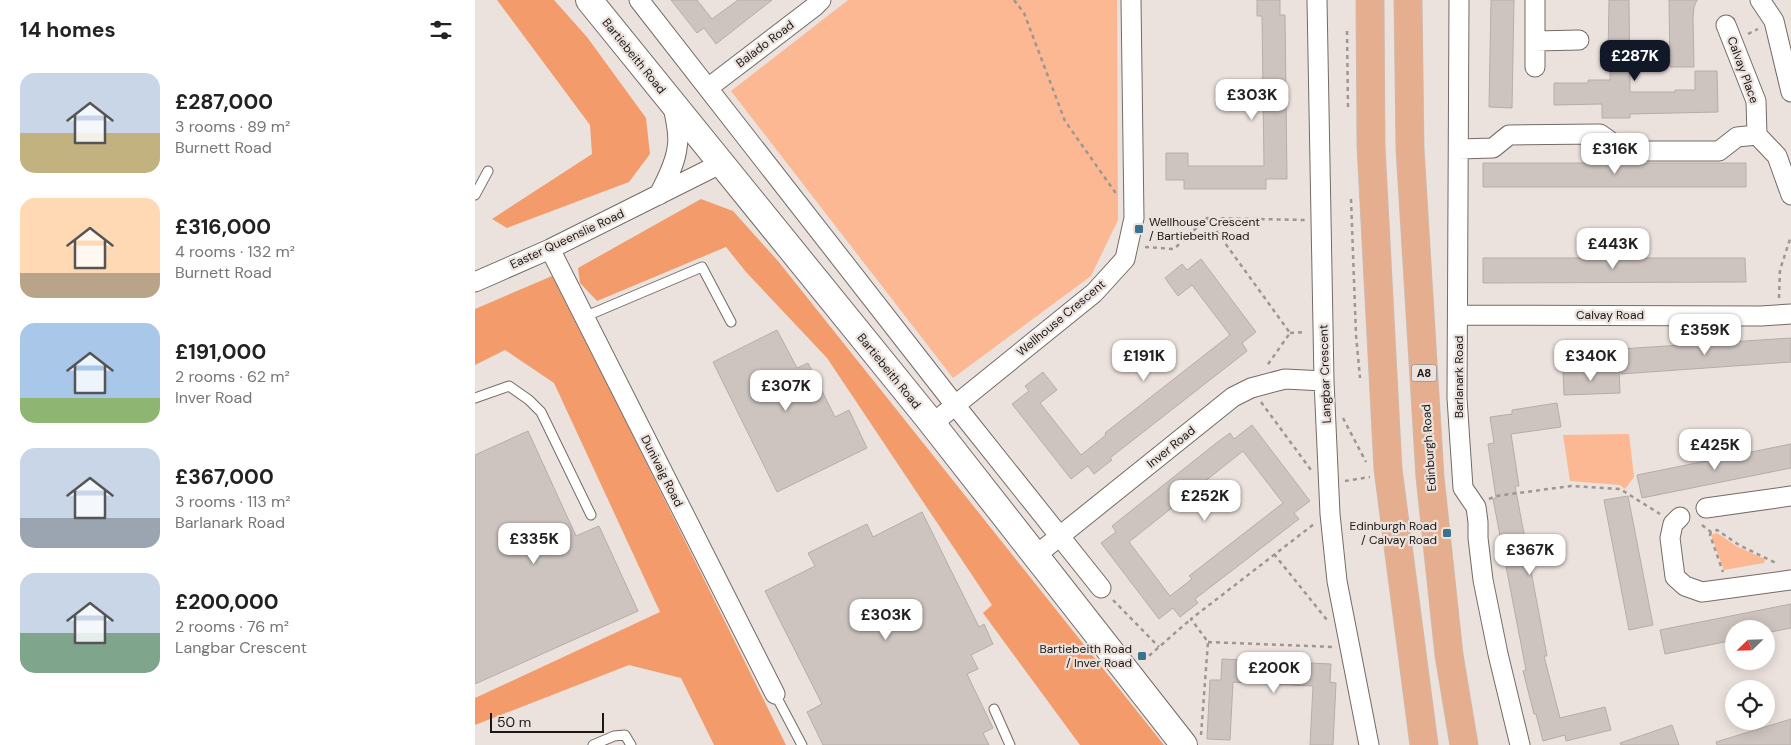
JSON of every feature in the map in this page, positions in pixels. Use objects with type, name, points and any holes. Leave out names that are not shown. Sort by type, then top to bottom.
[{"type":"main road","points":[[1370,0],[1371,146],[1388,469],[1424,745]]},
{"type":"main road","name":"Edinburgh Road","points":[[1408,0],[1410,149],[1430,477],[1449,655],[1464,745]]},
{"type":"street","name":"Bartiebeith Road","points":[[589,0],[932,424],[1128,674],[1193,740]]},
{"type":"street","points":[[639,0],[955,405],[1101,588]]},
{"type":"street","name":"Balado Road","points":[[708,88],[814,8],[821,0]]},
{"type":"street","name":"Wellhouse Crescent","points":[[932,424],[1094,293],[1125,260],[1134,218],[1131,0]]},
{"type":"street","name":"Langbar Crescent","points":[[1317,0],[1324,381],[1330,498],[1337,582],[1369,745]]},
{"type":"street","name":"Barlanark Road","points":[[1459,0],[1459,315],[1457,398],[1463,488],[1476,507],[1483,580],[1498,654],[1520,745]]},
{"type":"street","points":[[1535,0],[1535,67]]},
{"type":"street","points":[[1760,0],[1774,21],[1791,92]]},
{"type":"street","name":"Calvay Place","points":[[1730,34],[1757,101],[1757,135]]},
{"type":"street","points":[[1535,41],[1579,40]]},
{"type":"street","points":[[659,195],[672,168],[678,147],[672,103]]},
{"type":"street","points":[[1459,150],[1493,148],[1509,136],[1600,134],[1624,151],[1719,151],[1737,137],[1757,135],[1777,156],[1791,195]]},
{"type":"street","name":"Easter Queenslie Road","points":[[478,278],[550,249],[720,164]]},
{"type":"street","name":"Dunivaig Road","points":[[550,249],[775,694]]},
{"type":"street","name":"Calvay Road","points":[[1459,315],[1785,314]]},
{"type":"street","name":"Inver Road","points":[[1035,556],[1233,397],[1251,388],[1285,379],[1324,381]]},
{"type":"street","points":[[1787,573],[1703,592],[1685,586],[1675,577],[1670,538],[1689,518],[1791,496]]},
{"type":"lane","points":[[475,195],[488,171]]},
{"type":"lane","points":[[584,317],[702,267],[731,322]]},
{"type":"lane","points":[[475,398],[509,386],[529,400],[541,412],[591,515]]},
{"type":"lane","points":[[775,694],[802,745]]},
{"type":"lane","points":[[994,709],[1010,745]]},
{"type":"lane","points":[[593,745],[620,734],[625,735],[631,745]]},
{"type":"path","points":[[1014,0],[1023,13],[1065,121],[1134,218]]},
{"type":"path","points":[[1730,34],[1774,21]]},
{"type":"path","points":[[1128,246],[1174,249],[1207,218],[1321,220]]},
{"type":"path","points":[[1207,218],[1290,332],[1251,388],[1330,498]]},
{"type":"path","points":[[1785,314],[1780,270],[1791,236]]},
{"type":"path","points":[[1128,674],[1191,619],[1310,526],[1330,498],[1371,477]]},
{"type":"path","points":[[1476,507],[1496,496],[1571,486],[1620,489],[1689,518],[1711,532]]},
{"type":"path","points":[[1711,532],[1717,530],[1787,573]]},
{"type":"path","points":[[1711,532],[1710,535],[1721,564],[1727,588]]},
{"type":"path","points":[[1274,554],[1349,647]]},
{"type":"path","points":[[1101,588],[1159,647]]},
{"type":"path","points":[[1191,619],[1208,642],[1193,740]]},
{"type":"path","points":[[1208,642],[1349,647]]},
{"type":"shaded area","points":[[497,0],[554,0],[587,37],[646,118],[650,154],[629,182],[507,228],[492,219],[592,154],[590,125]]},
{"type":"shaded area","points":[[848,0],[1117,0],[1118,220],[1091,276],[953,378],[731,91]]},
{"type":"shaded area","points":[[701,199],[733,211],[778,261],[1164,745],[1080,745],[983,613],[992,605],[827,358],[746,272],[726,247],[597,301],[580,283],[578,268]]},
{"type":"shaded area","points":[[552,276],[786,745],[714,745],[681,678],[629,665],[475,725],[475,698],[660,612],[554,383],[505,350],[475,365],[475,309]]},
{"type":"shaded area","points":[[1629,434],[1634,477],[1625,489],[1620,485],[1570,481],[1563,435]]},
{"type":"shaded area","points":[[1717,533],[1738,547],[1765,559],[1764,563],[1724,570],[1711,535]]},
{"type":"building","points":[[671,0],[697,0],[712,19],[738,0],[772,0],[716,44],[704,28],[697,33]]},
{"type":"building","points":[[1257,0],[1280,0],[1280,15],[1285,15],[1287,179],[1266,179],[1266,189],[1184,189],[1184,180],[1166,180],[1166,153],[1188,153],[1188,166],[1264,166],[1262,16],[1257,16]]},
{"type":"building","points":[[1491,0],[1514,0],[1512,108],[1489,107]]},
{"type":"building","points":[[1609,0],[1629,0],[1630,92],[1695,90],[1695,71],[1717,71],[1718,112],[1630,114],[1630,118],[1602,118],[1602,104],[1554,105],[1554,83],[1588,83],[1588,80],[1610,80],[1610,54],[1608,54]]},
{"type":"building","points":[[1669,0],[1697,0],[1693,18],[1694,67],[1670,67]]},
{"type":"building","points":[[1483,163],[1746,163],[1746,187],[1483,187]]},
{"type":"building","points":[[1483,258],[1745,258],[1746,282],[1483,283]]},
{"type":"building","points":[[1201,259],[1256,332],[1242,343],[1247,351],[1110,458],[1112,460],[1094,474],[1088,466],[1071,479],[1012,404],[1029,391],[1025,386],[1043,372],[1057,390],[1040,403],[1081,455],[1106,435],[1105,433],[1230,335],[1192,285],[1178,296],[1165,278],[1182,264],[1187,270]]},
{"type":"building","points":[[777,330],[797,368],[808,363],[835,417],[849,410],[867,448],[777,492],[713,362]]},
{"type":"building","points":[[1791,338],[1791,362],[1621,374],[1620,349]]},
{"type":"building","points":[[1619,369],[1620,393],[1564,395],[1563,371]]},
{"type":"building","points":[[1557,403],[1561,427],[1511,434],[1519,486],[1515,486],[1547,656],[1544,656],[1560,718],[1605,707],[1611,730],[1566,741],[1565,735],[1543,741],[1523,671],[1526,670],[1493,499],[1496,498],[1488,444],[1494,443],[1490,417],[1512,414],[1512,410]]},
{"type":"building","points":[[1252,425],[1310,501],[1294,513],[1299,519],[1195,599],[1198,603],[1180,617],[1173,608],[1159,619],[1101,543],[1116,532],[1112,526],[1215,444],[1230,433],[1234,439]],"holes":[[[1243,451],[1283,503],[1189,576],[1192,579],[1170,596],[1129,542]]]},
{"type":"building","points":[[528,431],[576,536],[599,526],[638,611],[475,684],[475,455]]},
{"type":"building","points":[[1791,444],[1791,468],[1642,498],[1637,475]]},
{"type":"building","points":[[1628,496],[1653,625],[1629,630],[1604,500]]},
{"type":"building","points":[[922,512],[979,627],[984,624],[993,644],[971,655],[978,669],[967,674],[993,728],[983,733],[989,745],[823,745],[807,712],[822,704],[765,591],[815,566],[808,553],[867,524],[873,537]]},
{"type":"building","points":[[1791,604],[1791,628],[1775,631],[1775,620],[1725,620],[1725,642],[1665,654],[1660,630]]},
{"type":"building","points":[[1222,659],[1331,664],[1330,682],[1336,683],[1333,745],[1310,745],[1313,686],[1233,682],[1230,740],[1207,739],[1210,680],[1221,680]]},
{"type":"building","points":[[1791,719],[1791,745],[1717,745],[1716,742],[1755,730],[1775,730],[1775,724]]},
{"type":"building","points":[[1672,725],[1679,745],[1621,745],[1620,743]]},
{"type":"place","name":"Wellhouse Crescent / Bartiebeith Road","points":[[1139,229]]},
{"type":"place","name":"Edinburgh Road / Calvay Road","points":[[1447,533]]},
{"type":"place","name":"Bartiebeith Road / Inver Road","points":[[1142,656]]}]
